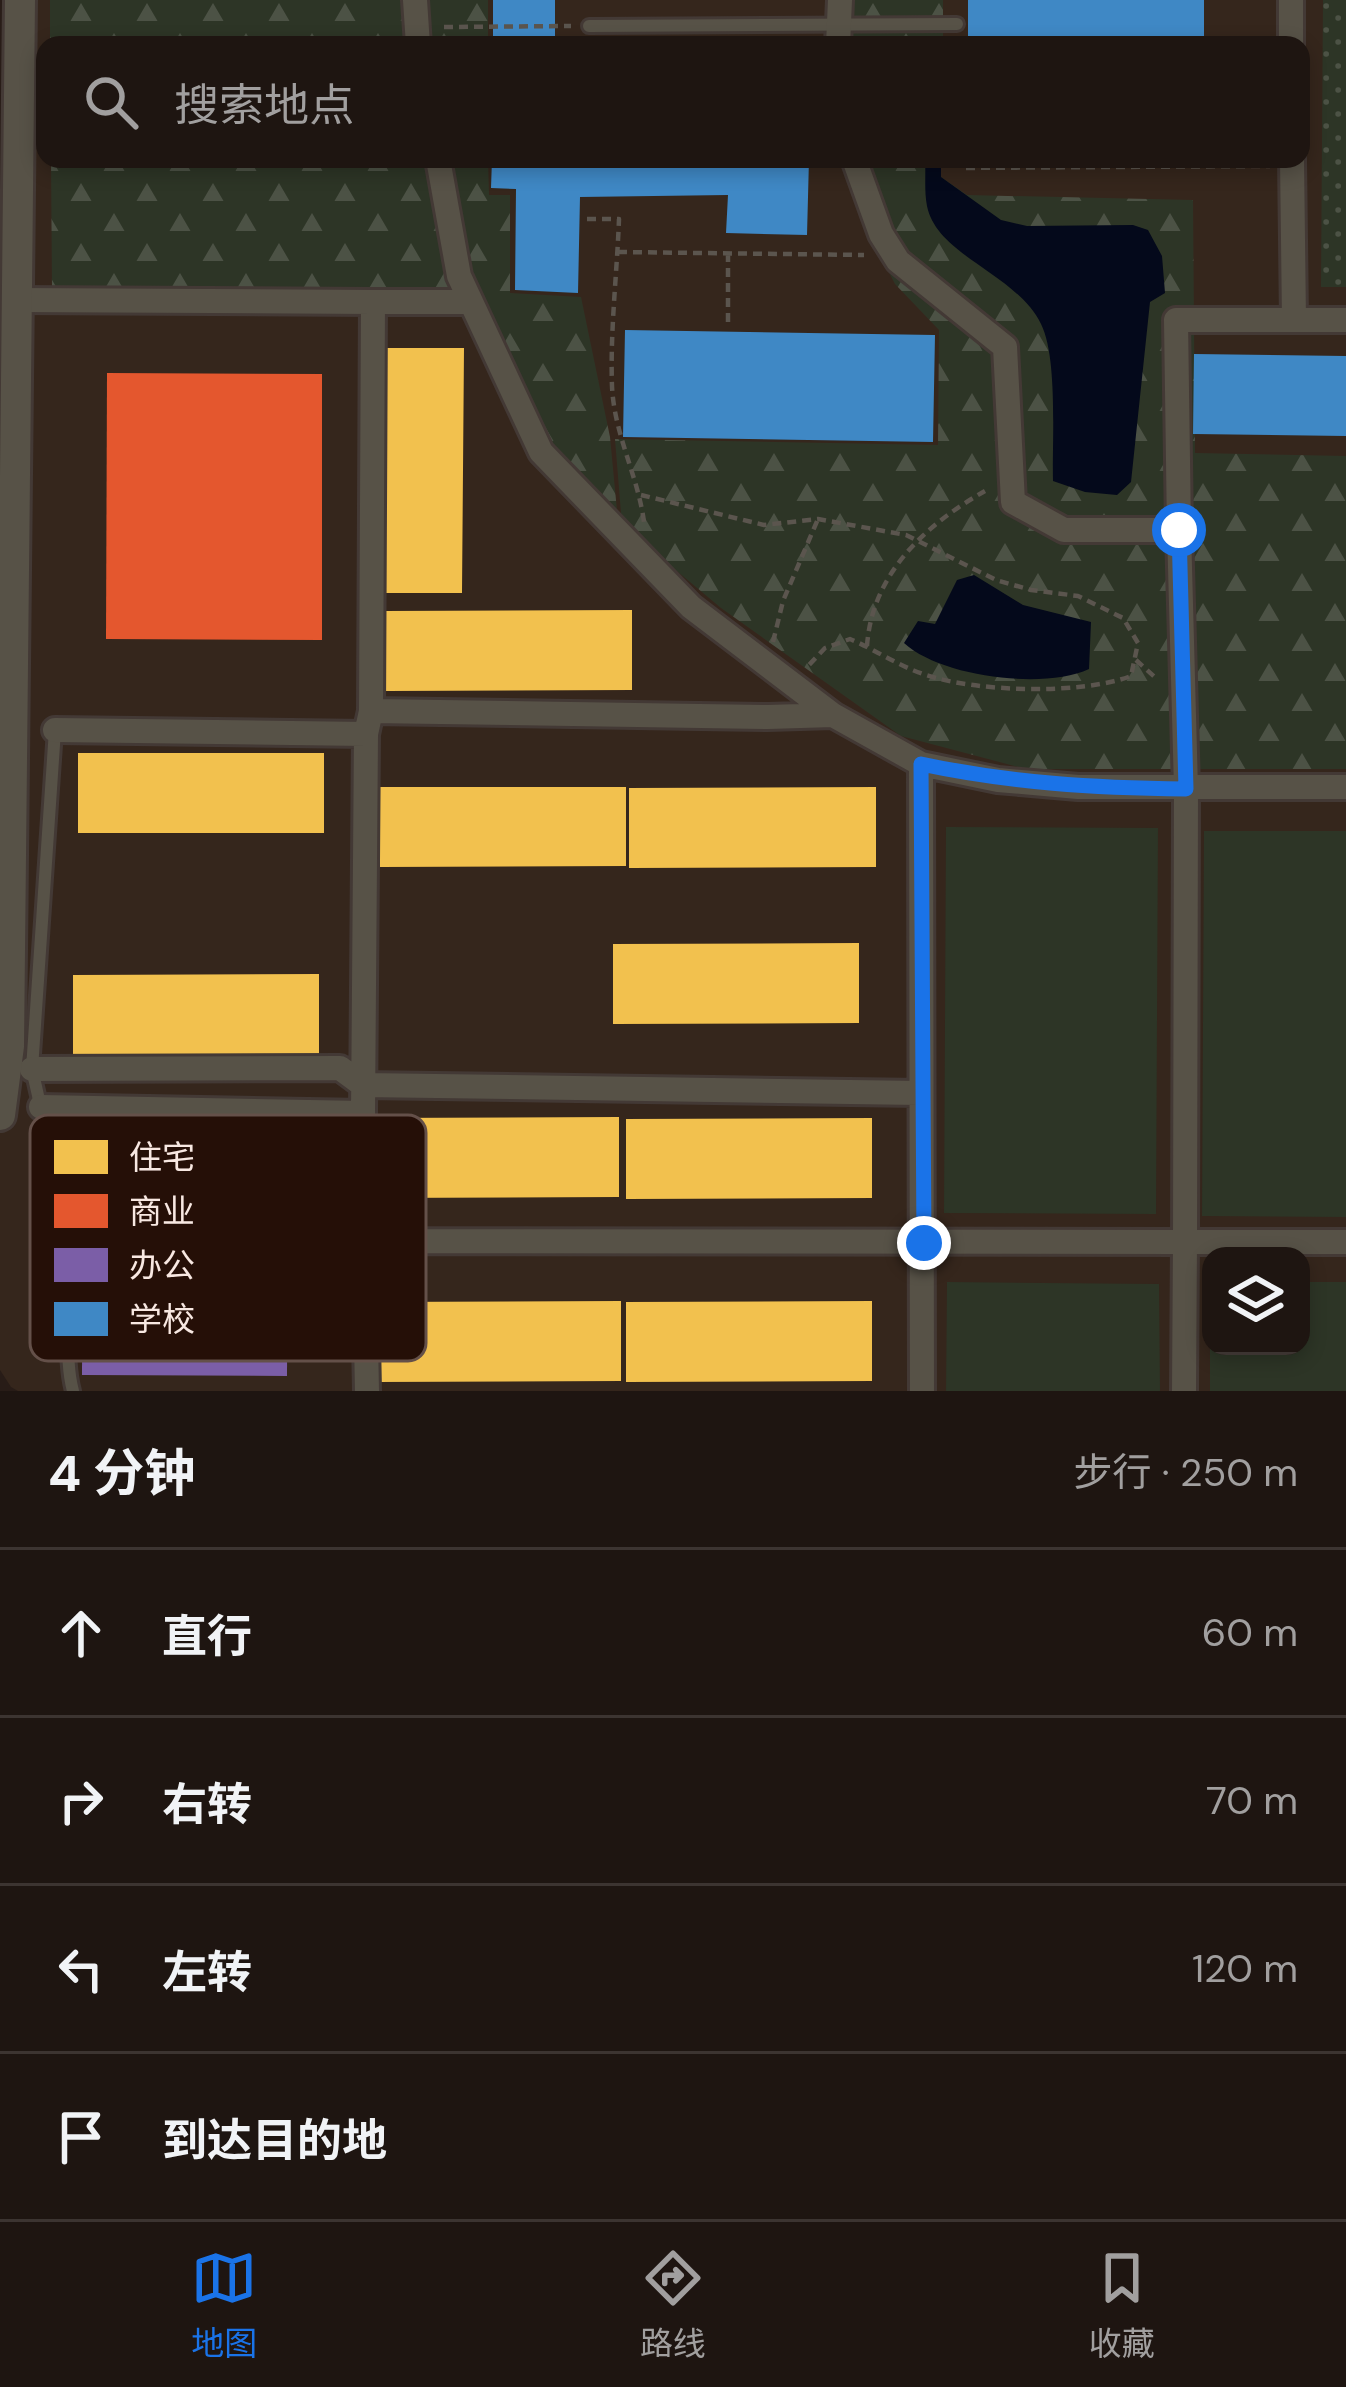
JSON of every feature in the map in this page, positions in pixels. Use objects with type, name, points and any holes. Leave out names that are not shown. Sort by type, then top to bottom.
[{"type":"street","points":[[0,1115],[8,1046],[20,0]]},
{"type":"street","points":[[415,0],[417,36]]},
{"type":"street","points":[[1291,0],[1291,36]]},
{"type":"street","points":[[440,168],[459,276],[541,452],[691,607],[832,715],[921,764],[998,780],[1078,788],[1346,788]]},
{"type":"street","points":[[857,168],[881,234],[898,261],[1005,347],[1013,502],[1064,530],[1179,530]]},
{"type":"street","points":[[1292,168],[1294,320]]},
{"type":"street","points":[[16,300],[471,302]]},
{"type":"street","points":[[362,1115],[373,302]]},
{"type":"street","points":[[1184,1391],[1186,789],[1176,320],[1346,320]]},
{"type":"street","points":[[56,730],[832,715]]},
{"type":"street","points":[[921,764],[922,1391]]},
{"type":"street","points":[[32,1069],[340,1068],[362,1085],[920,1093]]},
{"type":"street","points":[[41,1107],[362,1112]]},
{"type":"street","points":[[426,1241],[1346,1242]]},
{"type":"street","points":[[366,1361],[367,1391]]},
{"type":"lane","points":[[589,26],[957,24]]},
{"type":"lane","points":[[42,1115],[32,1069],[56,730]]},
{"type":"lane","points":[[68,1361],[73,1391]]},
{"type":"path","points":[[417,36],[589,26]]},
{"type":"path","points":[[587,219],[619,219],[612,388],[624,452],[640,494],[649,563]]},
{"type":"path","points":[[618,251],[870,255],[881,234]]},
{"type":"path","points":[[728,253],[728,323]]},
{"type":"path","points":[[867,646],[868,619],[876,596],[900,559],[949,513],[983,492],[1012,485]]},
{"type":"path","points":[[640,494],[764,524],[818,519],[878,528],[918,541],[996,580],[1078,596],[1123,618],[1138,644],[1131,676],[1087,688],[975,687],[929,676],[879,656],[850,638],[825,648],[793,685]]},
{"type":"path","points":[[767,664],[784,602],[818,519]]},
{"type":"shaded area","points":[[20,0],[1346,0],[1346,1391],[18,1391],[0,1370],[0,1115]]},
{"type":"green space","points":[[50,0],[404,0],[406,36],[50,36]]},
{"type":"green space","points":[[426,0],[488,0],[488,36],[428,36]]},
{"type":"green space","points":[[833,0],[943,0],[943,36],[833,36]]},
{"type":"green space","points":[[1323,0],[1346,0],[1346,287],[1321,287]]},
{"type":"green space","points":[[51,168],[430,168],[459,295],[52,288]]},
{"type":"green space","points":[[448,168],[488,168],[489,195],[510,195],[510,293],[581,297],[610,437],[618,521],[548,445],[465,273]]},
{"type":"green space","points":[[848,168],[941,168],[941,177],[967,195],[1193,200],[1195,453],[1346,456],[1346,769],[1026,769],[901,736],[721,608],[622,525],[615,439],[938,445],[939,330],[895,284],[861,218]]},
{"type":"green space","points":[[946,827],[1158,828],[1156,1214],[944,1213]]},
{"type":"green space","points":[[1204,831],[1346,831],[1346,1217],[1202,1216]]},
{"type":"green space","points":[[947,1282],[1159,1284],[1160,1391],[946,1391]]},
{"type":"green space","points":[[1310,1282],[1346,1282],[1346,1391],[1210,1391],[1210,1355],[1310,1355]]},
{"type":"water","points":[[925,168],[941,168],[941,177],[1001,220],[1027,226],[1133,225],[1148,230],[1162,256],[1165,293],[1150,302],[1131,482],[1117,495],[1085,492],[1053,481],[1052,378],[1041,324],[1014,292],[946,238],[934,223],[926,200]]},
{"type":"water","points":[[974,575],[1023,605],[1091,622],[1089,669],[1046,679],[994,677],[942,664],[904,643],[918,621],[935,624],[957,580]]},
{"type":"building: 住宅","points":[[384,348],[464,348],[462,593],[382,593]]},
{"type":"building: 住宅","points":[[632,610],[632,690],[386,691],[385,611]]},
{"type":"building: 住宅","points":[[78,753],[324,753],[324,833],[78,833]]},
{"type":"building: 住宅","points":[[380,787],[626,787],[626,866],[380,867]]},
{"type":"building: 住宅","points":[[876,787],[876,867],[629,868],[629,788]]},
{"type":"building: 住宅","points":[[859,943],[859,1023],[613,1024],[613,944]]},
{"type":"building: 住宅","points":[[319,974],[319,1054],[73,1055],[73,975]]},
{"type":"building: 住宅","points":[[619,1117],[619,1197],[426,1198],[426,1118]]},
{"type":"building: 住宅","points":[[872,1118],[872,1198],[626,1199],[626,1119]]},
{"type":"building: 住宅","points":[[621,1301],[621,1381],[375,1382],[375,1361],[426,1361],[426,1302]]},
{"type":"building: 住宅","points":[[872,1301],[872,1381],[626,1382],[626,1302]]},
{"type":"building: 商业","points":[[107,373],[322,374],[322,640],[106,639]]},
{"type":"building: 办公","points":[[82,1361],[287,1361],[287,1376],[82,1375]]},
{"type":"building: 学校","points":[[493,0],[555,0],[555,36],[493,36]]},
{"type":"building: 学校","points":[[968,0],[1204,0],[1204,36],[968,36]]},
{"type":"building: 学校","points":[[492,168],[809,168],[807,235],[726,233],[728,195],[580,197],[578,293],[515,290],[516,189],[491,188]]},
{"type":"building: 学校","points":[[625,330],[935,335],[933,442],[623,437]]},
{"type":"building: 学校","points":[[1194,354],[1346,356],[1346,436],[1193,434]]},
{"type":"route","points":[[924,1243],[921,764],[998,780],[1078,788],[1186,789],[1179,530]]}]
